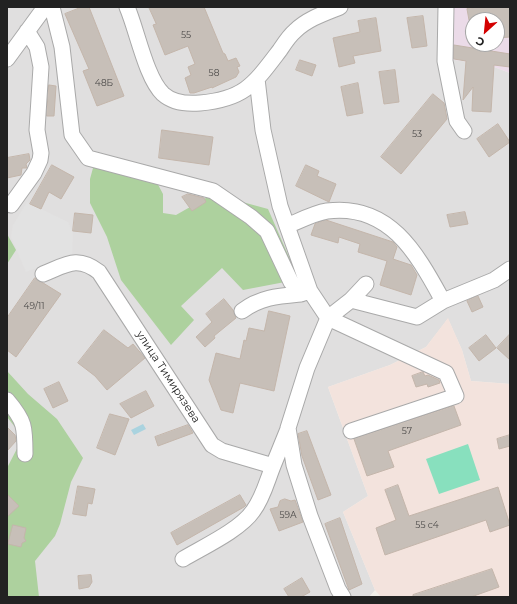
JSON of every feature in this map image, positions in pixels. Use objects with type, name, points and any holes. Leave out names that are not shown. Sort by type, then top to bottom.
[{"type":"street","points":[[7,59],[45,7]]},
{"type":"street","points":[[52,7],[62,47],[72,136],[88,158],[213,191],[251,217],[267,231],[291,282],[306,292],[328,318],[446,373],[456,396],[351,431]]},
{"type":"street","points":[[127,7],[152,76],[163,94],[177,102],[190,104],[221,101],[238,95],[257,79],[294,31],[318,16],[340,7]]},
{"type":"street","points":[[446,7],[445,61],[457,121],[464,130]]},
{"type":"street","points":[[11,206],[34,173],[40,160],[41,153],[37,130],[41,67],[37,48],[27,31]]},
{"type":"street","points":[[257,79],[263,130],[280,206],[306,292]]},
{"type":"street","points":[[287,226],[326,211],[354,211],[381,220],[402,236],[420,261],[444,301]]},
{"type":"street","name":"улица Тимирязева","points":[[42,274],[73,262],[90,265],[99,272],[212,444],[222,451],[272,466]]},
{"type":"street","points":[[351,300],[417,317],[444,301],[494,280],[510,269]]},
{"type":"street","points":[[183,559],[244,522],[254,511],[260,500],[288,428],[307,368],[328,318],[351,300],[366,284]]},
{"type":"street","points":[[242,311],[253,303],[273,296],[306,292]]},
{"type":"street","points":[[7,400],[19,414],[25,430],[25,454]]},
{"type":"street","points":[[288,428],[294,465],[336,594]]},
{"type":"shaded area","points":[[7,7],[454,7],[449,59],[489,65],[510,73],[510,384],[471,381],[462,350],[448,319],[426,347],[390,365],[328,387],[368,496],[343,512],[375,590],[369,597],[7,597]]},
{"type":"shaded area","points":[[454,7],[510,7],[510,73],[489,65],[448,59]]},
{"type":"shaded area","points":[[27,202],[68,222],[73,233],[72,254],[26,272],[11,237],[13,225]]},
{"type":"shaded area","points":[[448,318],[462,350],[471,381],[510,384],[510,597],[381,597],[375,590],[343,512],[368,496],[328,387],[390,365],[426,347]]},
{"type":"green space","points":[[96,157],[155,179],[163,194],[163,213],[176,215],[213,194],[268,209],[296,273],[285,282],[243,290],[222,268],[181,306],[194,320],[171,345],[121,280],[107,237],[90,203],[90,179]]},
{"type":"green space","points":[[7,234],[16,250],[7,264]]},
{"type":"green space","points":[[7,371],[28,394],[57,419],[83,458],[71,482],[60,524],[55,536],[35,561],[39,597],[7,597],[7,468],[23,437],[7,417]]},
{"type":"green space","points":[[468,444],[480,480],[439,494],[426,459]]},
{"type":"water","points":[[143,424],[146,429],[134,435],[131,430]]},
{"type":"building","points":[[82,7],[89,7],[124,96],[97,106],[83,71],[89,69],[65,14]]},
{"type":"building","points":[[149,7],[204,7],[223,53],[228,61],[236,58],[240,66],[237,67],[239,72],[236,77],[212,88],[190,93],[185,78],[191,75],[188,67],[195,64],[188,46],[165,55],[153,25],[156,24]]},
{"type":"building","points":[[477,7],[510,7],[510,37],[505,37],[505,12],[468,12],[467,9]]},
{"type":"building","points":[[423,16],[427,46],[412,48],[407,18]]},
{"type":"building","points":[[376,18],[381,51],[353,56],[355,63],[339,67],[333,38],[360,32],[358,21]]},
{"type":"building","points":[[454,45],[465,47],[465,52],[498,52],[510,54],[510,67],[494,65],[491,112],[472,111],[473,87],[463,100],[466,61],[454,59]]},
{"type":"building","points":[[300,60],[316,65],[312,76],[296,70]]},
{"type":"building","points":[[395,70],[399,102],[384,104],[379,72]]},
{"type":"building","points":[[358,83],[363,113],[347,116],[341,87]]},
{"type":"building","points":[[49,85],[56,86],[54,116],[47,116]]},
{"type":"building","points":[[433,94],[444,103],[447,119],[401,174],[381,157]]},
{"type":"building","points":[[498,124],[510,142],[489,157],[477,139]]},
{"type":"building","points":[[162,130],[213,137],[209,165],[159,158]]},
{"type":"building","points":[[29,154],[30,160],[26,164],[27,168],[22,168],[21,175],[7,178],[7,158]]},
{"type":"building","points":[[52,165],[74,177],[61,199],[49,192],[41,209],[30,204]]},
{"type":"building","points":[[306,165],[319,171],[317,176],[336,184],[329,202],[296,186]]},
{"type":"building","points":[[188,194],[204,198],[206,202],[192,211],[182,197]]},
{"type":"building","points":[[465,212],[468,224],[450,227],[447,215]]},
{"type":"building","points":[[75,213],[93,215],[91,233],[73,231]]},
{"type":"building","points":[[326,220],[393,242],[397,247],[393,259],[411,265],[417,275],[411,295],[380,285],[387,261],[358,252],[360,244],[339,237],[338,243],[311,235],[315,224]]},
{"type":"building","points":[[35,278],[61,294],[16,357],[7,350],[7,318]]},
{"type":"building","points":[[478,296],[483,307],[472,312],[467,301]]},
{"type":"building","points":[[224,299],[233,310],[236,318],[214,336],[215,338],[205,347],[196,337],[212,322],[206,314]]},
{"type":"building","points":[[269,311],[290,316],[274,391],[240,383],[233,413],[221,410],[209,380],[216,353],[240,359],[244,340],[246,341],[249,328],[264,331]]},
{"type":"building","points":[[104,330],[128,348],[133,344],[145,358],[107,390],[95,376],[78,363]]},
{"type":"building","points":[[510,334],[510,360],[497,348]]},
{"type":"building","points":[[486,335],[496,348],[479,361],[469,348]]},
{"type":"building","points":[[423,372],[425,376],[428,375],[439,380],[440,383],[428,387],[427,384],[416,387],[412,376]]},
{"type":"building","points":[[59,382],[68,401],[53,408],[44,389]]},
{"type":"building","points":[[146,391],[154,406],[131,418],[120,404]]},
{"type":"building","points":[[454,406],[461,425],[388,451],[394,467],[367,476],[354,439]]},
{"type":"building","points":[[110,414],[129,419],[115,455],[97,448]]},
{"type":"building","points":[[188,425],[193,433],[158,446],[155,437]]},
{"type":"building","points":[[7,427],[15,435],[16,441],[7,451]]},
{"type":"building","points":[[307,431],[331,495],[318,500],[302,456],[298,434]]},
{"type":"building","points":[[510,435],[510,446],[499,449],[497,439]]},
{"type":"building","points":[[398,485],[409,516],[498,487],[510,525],[490,532],[486,520],[385,555],[376,528],[396,520],[385,490]]},
{"type":"building","points":[[78,486],[95,489],[92,504],[88,503],[86,516],[73,514]]},
{"type":"building","points":[[7,494],[19,506],[7,517]]},
{"type":"building","points":[[240,495],[246,505],[244,507],[177,545],[171,533]]},
{"type":"building","points":[[285,499],[291,501],[295,500],[303,522],[279,531],[270,509],[278,507],[280,501]]},
{"type":"building","points":[[340,518],[362,584],[349,590],[325,524]]},
{"type":"building","points":[[13,525],[26,528],[24,538],[26,541],[22,543],[21,547],[8,544]]},
{"type":"building","points":[[492,569],[499,587],[471,597],[413,597],[413,595]]},
{"type":"building","points":[[91,575],[92,582],[89,587],[79,589],[78,576]]},
{"type":"building","points":[[302,578],[310,592],[301,597],[289,597],[284,589]]}]
